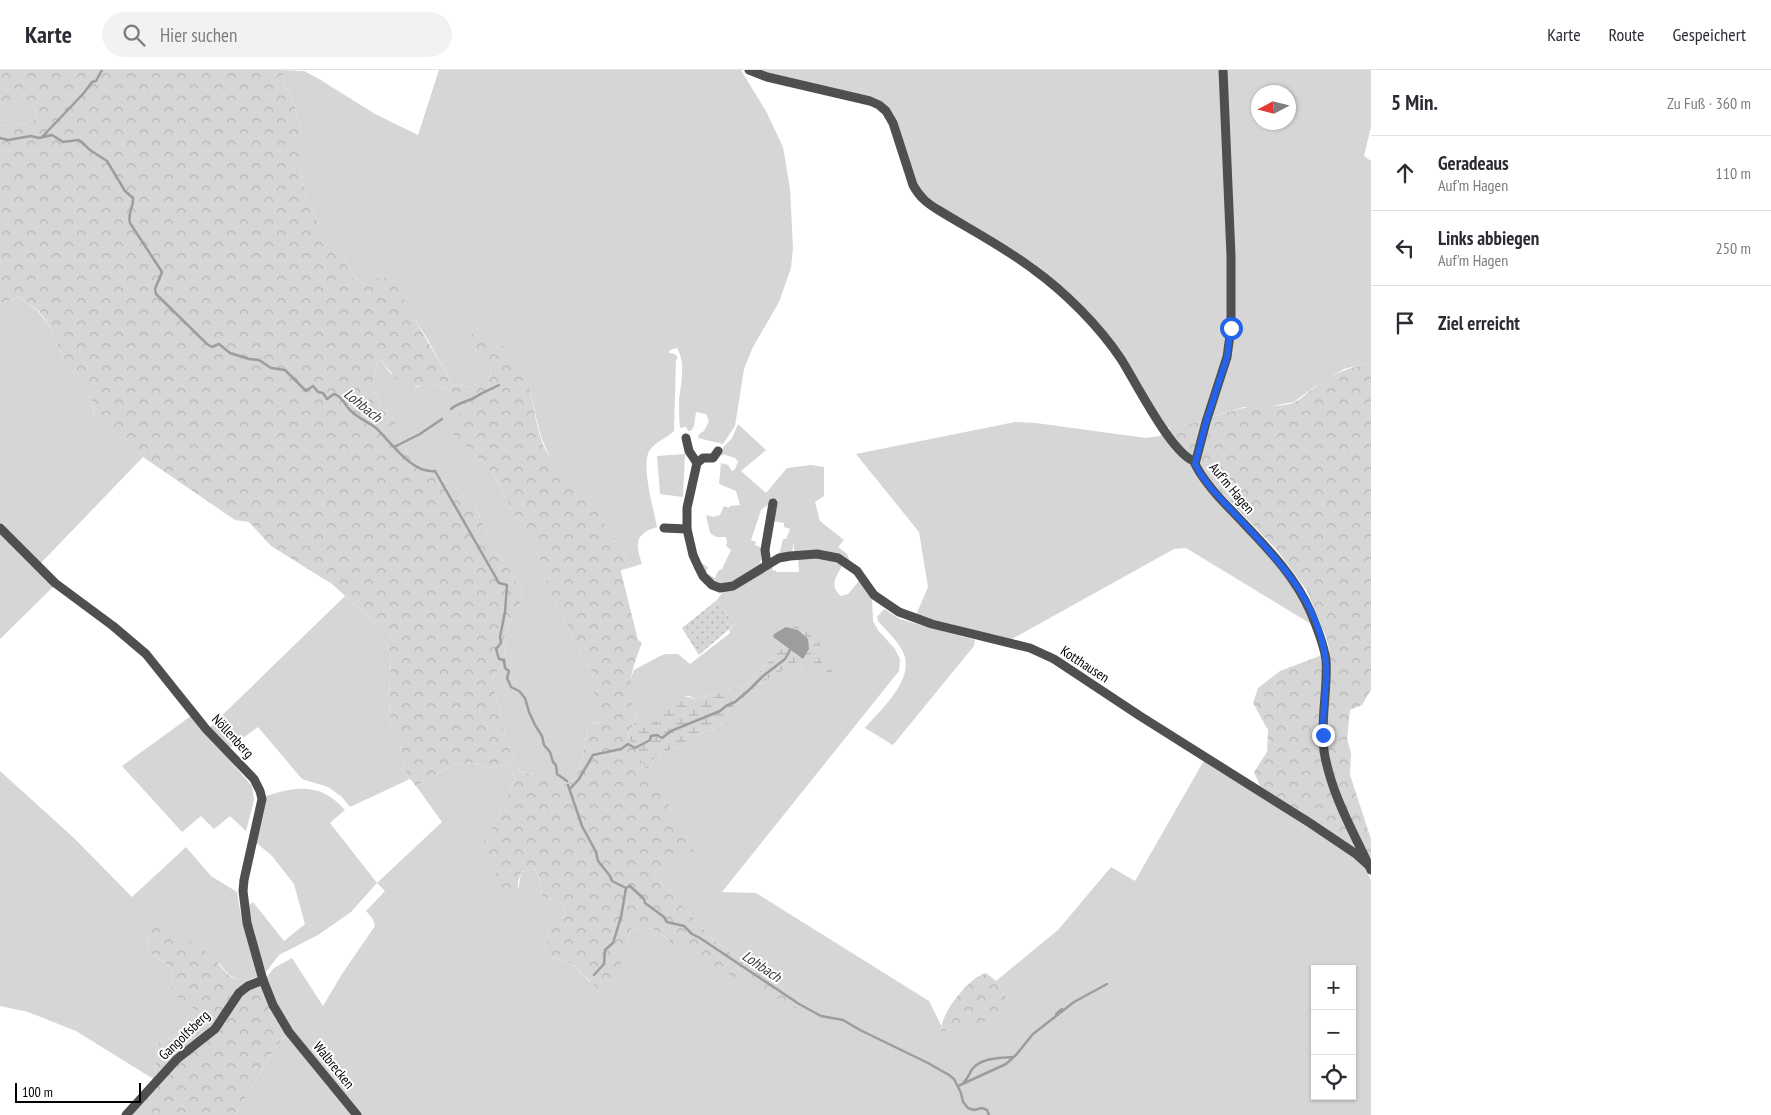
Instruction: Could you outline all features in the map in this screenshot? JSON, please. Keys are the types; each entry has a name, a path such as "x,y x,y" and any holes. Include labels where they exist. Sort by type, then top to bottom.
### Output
{"street":[{"path":"749,70 767,77 870,101 886,111 893,123 918,194 924,201 1034,270 1086,316 1111,344 1164,430 1183,454 1195,462"},
{"name":"Auf'm Hagen","path":"1223,70 1231,336 1222,375 1195,462 1221,499 1287,570 1299,588 1310,611 1326,660 1323,735 1329,774 1335,794 1370,868"},
{"path":"686,438 689,451 697,463 703,458 713,458 718,451"},
{"name":"Kotthausen","path":"697,463 687,508 687,529 693,555 700,571 706,581 715,587 725,588 733,586 779,558 802,554 832,556 857,571 874,595 900,612 932,624 1019,645 1054,659 1318,828 1356,854 1370,868"},
{"path":"767,565 765,550 773,503"},
{"name":"Nöllenberg","path":"0,528 55,583 113,626 146,654 206,729 258,785 262,800 243,891 247,923 264,976 263,980 278,1016 289,1032"},
{"path":"664,528 687,529"},
{"name":"Gangolfsberg","path":"126,1115 177,1059 215,1029 239,993 246,987 263,980"},
{"name":"Walbrecken","path":"289,1032 357,1115"}],"green space":[{"path":"0,70 282,70 285,84 295,106 301,135 301,168 305,195 320,226 338,245 354,281 391,277 452,384 488,387 491,369 468,341 472,334 493,340 504,347 519,364 524,374 539,433 545,448 566,477 595,501 609,532 618,539 629,568 621,570 621,572 638,640 642,643 632,672 630,688 636,718 628,736 695,850 652,873 717,943 804,1002 803,1012 674,946 655,930 645,928 631,929 613,987 599,990 573,964 545,955 548,927 565,916 563,904 542,897 541,883 535,869 521,872 518,891 511,898 502,894 492,860 486,856 483,843 496,821 515,779 509,764 489,768 472,763 453,765 416,786 406,774 402,751 391,724 389,701 391,656 385,639 373,621 332,584 271,546 249,522 235,520 143,457 125,439 94,418 93,402 64,360 52,330 39,311 19,297 0,303 0,126 24,124 35,119 36,109 28,104 19,102 0,104","holes":["379,358 403,387 427,385 440,387 447,390 460,402 460,413 452,425 454,435 485,464 494,476 518,522 537,551 547,585 592,673 597,716 600,722 592,724 588,728 579,771 569,783 561,784 536,774 519,772 505,735 492,678 506,661 505,635 512,615 523,600 521,588 490,539 473,503 458,490 412,461 402,442 395,421 383,410 372,386"]},
{"path":"282,70 304,71 375,114 418,135 439,70 741,70 767,113 783,147 790,189 793,248 791,268 779,302 753,347 744,369 735,426 723,444 698,438 709,421 706,414 696,412 694,426 691,431 688,431 686,427 680,428 681,360 677,348 670,350 669,353 675,354 678,358 676,360 674,431 652,447 647,456 647,476 657,527 644,533 639,540 638,550 642,564 629,568 618,539 606,527 594,501 564,475 550,457 545,447 528,389 468,341 491,369 488,387 452,384 428,340 408,309 354,281 338,245 320,226 305,195 301,168 301,135 295,106 285,84"},
{"path":"753,70 1220,70 1227,257 1227,343 1204,420 1169,427 1166,430 1131,373 1063,293 919,193 890,111"},
{"path":"1227,70 1371,70 1371,127 1364,156 1371,161 1371,362 1344,369 1314,387 1294,402 1265,407 1244,407 1212,417 1229,363 1233,340"},
{"path":"11,101 29,103 36,109 35,119 24,124 0,126 0,104"},
{"path":"19,297 38,311 52,330 64,360 93,402 94,418 125,439 143,457 40,564 0,523 0,303"},
{"path":"379,358 391,374 416,387 428,384 440,387 453,393 460,402 460,413 454,434 485,464 494,476 518,522 537,551 547,585 592,673 600,722 594,723 588,728 579,771 569,783 561,784 536,774 519,772 505,735 492,678 506,661 505,635 512,615 523,600 521,588 490,539 473,503 458,490 412,461 402,442 395,421 383,410 372,386"},
{"path":"1371,362 1371,690 1362,705 1350,710 1347,739 1351,753 1350,775 1371,839 1371,857 1368,860 1342,840 1260,786 1254,772 1267,752 1268,730 1253,703 1258,688 1280,671 1330,652 1326,637 1307,591 1277,550 1221,492 1171,435 1169,427 1197,422 1243,408 1293,403 1335,375"},
{"path":"1015,422 1036,423 1146,438 1160,436 1164,432 1286,571 1316,627 1186,548 1174,549 1010,640 916,615 928,587 919,532 856,454"},
{"path":"738,424 766,450 741,471 766,493 787,468 811,465 824,467 824,496 815,502 820,521 844,540 838,547 847,554 851,564 825,554 811,552 796,553 794,541 792,553 779,555 783,539 786,539 790,529 784,527 784,523 773,521 772,513 777,501 775,499 761,510 751,540 756,542 755,545 762,548 760,567 734,583 725,584 710,580 703,572 698,561 708,567 706,573 715,578 718,571 722,569 731,550 726,546 726,537 716,537 710,533 706,515 713,517 720,515 724,506 729,508 730,506 740,505 736,491 719,484 721,463 728,465 732,471 738,462 735,458 723,454 722,457 718,453 732,438"},
{"path":"685,454 683,497 660,494 657,456"},
{"path":"0,532 54,586 0,639"},
{"path":"810,557 832,560 842,566 834,585 841,596 848,594 859,581 872,598 873,621 878,630 895,649 900,659 899,671 722,892 756,893 929,1001 941,1025 942,1032 1014,1009 996,981 1058,930 1111,867 1135,881 1206,757 1354,857 1366,870 1371,880 1371,1115 235,1115 273,1051 290,1031 264,980 274,968 292,958 323,1006 342,974 375,926 373,919 366,911 385,891 377,883 442,822 416,786 453,765 472,763 489,768 509,764 515,779 496,821 483,843 492,860 503,894 518,891 521,872 535,869 541,883 542,897 563,904 565,916 548,927 545,955 573,964 590,982 624,950 631,929 645,928 660,933 674,946 804,1002 717,943 652,873 695,850 648,772 657,754 679,747 705,731 724,728 728,712 758,685 802,659 809,649 773,637 784,645 749,683 695,699 689,696 676,697 657,721 640,721 636,718 631,702 629,683 634,670 660,656 678,654 690,664 730,633 729,630 734,625 717,600 724,590 772,566 773,571 777,572 799,572 798,558"},
{"path":"345,596 373,621 385,639 391,656 389,701 391,724 402,751 406,774 410,779 350,807 342,797 328,787 302,779 258,727 228,749 209,728"},
{"path":"717,600 734,625 699,655 682,628"},
{"path":"884,609 900,619 975,640 974,646 893,745 865,728 895,693 905,673 906,662 901,648 878,621 877,617"},
{"path":"803,623 809,624 816,629 820,645 827,656 822,659 822,665 830,667 832,672 822,673 814,671 799,661 758,685 728,712 730,720 724,728 705,731 679,747 657,754 648,772 628,736 636,718 640,721 657,721 669,704 680,695 695,699 744,686 784,645 803,659 809,649 809,641 798,630 793,628"},
{"path":"191,716 252,786 254,800 246,831 230,816 214,829 201,816 182,832 122,766"},
{"path":"0,771 74,838 132,897 186,847 211,876 237,892 246,934 260,975 254,978 243,980 233,977 220,964 148,932 149,952 172,968 174,975 171,985 201,1013 193,1029 157,1044 155,1080 76,1031 28,1012 0,1006"},
{"path":"307,789 317,791 336,801 345,810 330,823 377,883 351,912 318,935 279,955 266,972 244,910 253,902 284,941 305,924 294,884 272,856 253,840 263,797 286,790"},
{"path":"157,924 183,937 212,956 232,977 242,980 263,980 289,1032 273,1051 235,1115 125,1115 155,1080 157,1044 193,1029 201,1013 176,996 171,985 174,975 172,968 149,952 148,932"},
{"path":"986,973 996,981 1014,1009 1011,1015 941,1032 947,1011 957,997 967,985"}],"shaded area":[{"path":"786,627 798,630 808,639 809,649 803,659 773,637 774,634"}],"waterway":[{"path":"43,136 92,82 96,81 102,70"},
{"name":"Lohbach","path":"0,138 8,140 31,136 39,138 52,135 63,142 79,140 107,161 125,191 133,198 129,216 130,223 162,272 155,289 156,294 207,344 212,347 219,344 230,353 259,360 271,368 285,370 306,391 313,386 318,392 323,393 327,399 334,394 337,395 353,413 376,428 402,456 418,468 426,471 435,471 499,583 507,585 505,612 500,637 501,643 496,649 499,659 504,660 505,668 509,671 507,678 511,687 519,691 525,698 529,712 542,736 544,745 550,752 556,765 557,774 567,781"},
{"path":"451,409 499,385"},
{"path":"394,447 420,434 442,419"},
{"path":"570,789 579,779 593,755 621,749 628,744 635,748 650,740 651,736 657,735 662,738 671,731 720,711 735,702 785,659 790,650"},
{"name":"Lohbach","path":"568,785 582,826 596,852 598,861 612,881 626,888 630,886 644,899 645,903 664,917 667,922 684,926 692,934 799,1004 821,1016 843,1020 949,1075 954,1079 963,1102 968,1108 974,1110 982,1108 987,1110 989,1115"},
{"path":"594,975 604,964 605,950 613,943 621,917 626,888"},
{"path":"958,1086 1006,1064 1033,1034 1074,1002 1107,984"},
{"path":"1056,1014 1062,1009"},
{"path":"964,1082 977,1064 992,1059 1013,1057"}],"route":[{"path":"1231,328 1230,343 1220,384 1206,422 1195,464 1221,499 1287,570 1307,604 1319,634 1325,656 1323,735"}]}
